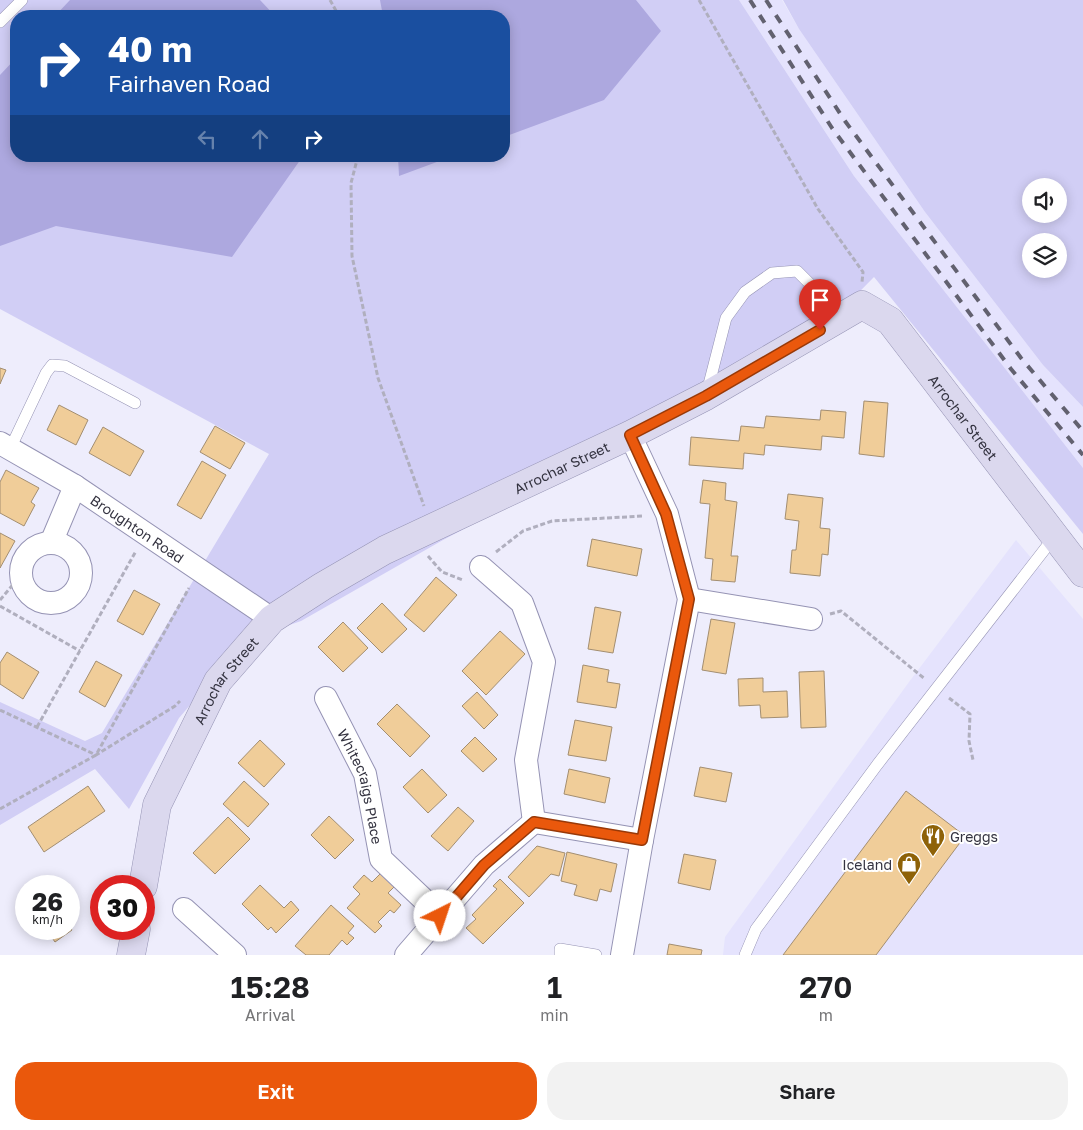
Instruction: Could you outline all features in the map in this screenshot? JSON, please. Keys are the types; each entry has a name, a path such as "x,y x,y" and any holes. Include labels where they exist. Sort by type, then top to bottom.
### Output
{"street":[{"name":"Arrochar Street","path":"145,875 157,805 212,692 218,681 272,619 323,586 385,550 630,435 706,396 862,305 890,321 1083,573"},
{"path":"622,955 642,840 689,599 666,514 630,435"},
{"name":"Broughton Road","path":"5,446 75,486 272,619"},
{"path":"51,543 75,486"},
{"path":"51,543 61,545 76,557 80,566 81,576 73,594 65,600 55,603 36,599 28,593 23,585 21,575 22,566 32,549 51,543"},
{"path":"481,567 522,603 544,662 526,760 534,822"},
{"path":"689,599 811,619"},
{"name":"Whitecraigs Place","path":"326,698 365,774 381,859 440,916"},
{"path":"534,822 642,840"},
{"path":"406,955 484,865 534,822"},
{"path":"184,909 235,955"},
{"path":"131,955 134,940"}],"lane":[{"path":"12,10 22,0"},
{"path":"0,22 10,12"},
{"path":"706,396 726,318 745,292 772,272 797,271 818,292 834,321"},
{"path":"5,446 52,365 65,366 135,403"},
{"path":"744,955 756,929 877,765 1055,536"},
{"path":"560,955 560,949 596,955"}],"path":[{"path":"699,0 818,209 863,272 862,305"},
{"path":"356,162 351,183 352,256 378,378 431,559 442,572 463,580 523,531 552,521 666,514"},
{"path":"37,727 146,534"},
{"path":"96,755 199,570"},
{"path":"0,600 21,575"},
{"path":"0,606 80,651"},
{"path":"811,619 841,611 970,714 969,741 973,760"},
{"path":"0,809 96,755 175,706 196,683 212,692"},
{"path":"0,710 96,755"}],"shaded area":[{"path":"0,0 739,0 854,176 1083,468 1083,534 874,277 799,353 443,540 301,621 246,640 179,718 129,809 95,769 0,825 0,702 85,741 102,733 269,454 0,309"},
{"path":"70,0 260,0 269,10 61,10"},
{"path":"380,0 636,0 661,31 604,100 510,135 510,10 382,10"},
{"path":"739,0 782,0 799,29 925,212 1043,365 1083,407 1083,468 854,176"},
{"path":"783,0 1083,0 1083,407 1043,365 925,212 799,29"},
{"path":"10,64 10,162 299,162 232,257 56,226 0,246 0,75"},
{"path":"398,162 437,162 399,176"},
{"path":"1016,540 1083,619 1083,955 723,955 725,937 909,682"}],"building":[{"path":"0,368 6,370 0,384"},
{"path":"864,401 888,403 884,457 859,454"},
{"path":"59,405 88,420 76,445 47,430"},
{"path":"821,410 846,412 844,438 822,436 821,450 765,445 764,455 744,453 743,469 689,465 691,437 739,441 741,426 764,428 766,416 820,420"},
{"path":"215,426 245,443 230,469 200,452"},
{"path":"103,427 144,451 130,476 89,453"},
{"path":"202,461 226,475 201,519 177,505"},
{"path":"6,470 39,488 31,502 35,505 24,526 0,513 0,482"},
{"path":"703,480 726,483 725,500 737,502 731,556 738,556 735,582 711,580 713,559 705,558 710,504 700,503"},
{"path":"788,494 823,498 820,528 830,529 828,555 822,554 820,576 790,573 792,550 796,550 799,521 785,519"},
{"path":"0,533 15,541 0,568"},
{"path":"592,539 642,549 637,576 587,566"},
{"path":"436,577 457,595 424,632 404,615"},
{"path":"134,590 160,604 143,635 117,621"},
{"path":"382,603 407,629 382,653 357,628"},
{"path":"595,607 621,612 613,653 588,649"},
{"path":"711,619 735,623 726,674 702,670"},
{"path":"343,622 368,648 343,672 318,647"},
{"path":"500,631 525,654 486,695 462,671"},
{"path":"7,652 39,672 23,699 0,684 0,663"},
{"path":"96,661 122,675 105,707 79,692"},
{"path":"583,665 609,670 607,682 620,684 616,708 577,702"},
{"path":"824,671 826,727 801,728 799,672"},
{"path":"763,678 763,692 787,691 788,717 761,718 760,705 739,706 738,679"},
{"path":"477,692 498,715 484,729 462,706"},
{"path":"397,704 430,736 410,757 377,724"},
{"path":"575,720 612,727 606,761 568,755"},
{"path":"475,737 497,759 483,772 461,751"},
{"path":"260,740 285,764 264,787 238,763"},
{"path":"700,767 732,773 726,802 694,796"},
{"path":"422,769 447,795 428,813 403,787"},
{"path":"569,769 610,778 605,803 564,794"},
{"path":"244,781 269,804 248,827 223,804"},
{"path":"88,786 105,811 44,852 28,827"},
{"path":"906,791 965,836 876,955 783,955"},
{"path":"458,807 474,821 448,851 431,836"},
{"path":"329,816 354,840 335,859 311,835"},
{"path":"228,817 250,839 215,874 193,853"},
{"path":"537,846 565,853 559,876 551,874 529,897 508,877"},
{"path":"567,852 617,864 611,892 600,889 597,901 574,895 577,885 561,881"},
{"path":"684,854 716,860 710,890 678,883"},
{"path":"382,872 396,885 388,893 401,905 394,913 390,910 378,922 382,926 375,933 347,908 360,894 353,887 364,875 372,882"},
{"path":"500,879 524,903 483,944 466,928 476,919 472,915 497,889 493,886"},
{"path":"260,885 284,908 291,901 299,910 276,933 271,927 268,930 242,904"},
{"path":"331,905 354,926 348,933 354,938 347,945 342,940 329,955 306,955 295,946"},
{"path":"669,944 702,950 701,955 667,955"}],"railway":[{"path":"750,0 832,128 1011,369 1083,455"},
{"path":"766,0 845,121 1021,358 1083,431"}],"place":[{"name":"Greggs","path":"933,857"},
{"name":"Iceland","path":"909,885"}],"route":[{"path":"440,916 484,865 534,822 642,840 689,599 666,514 630,435 706,396 820,330"}]}
